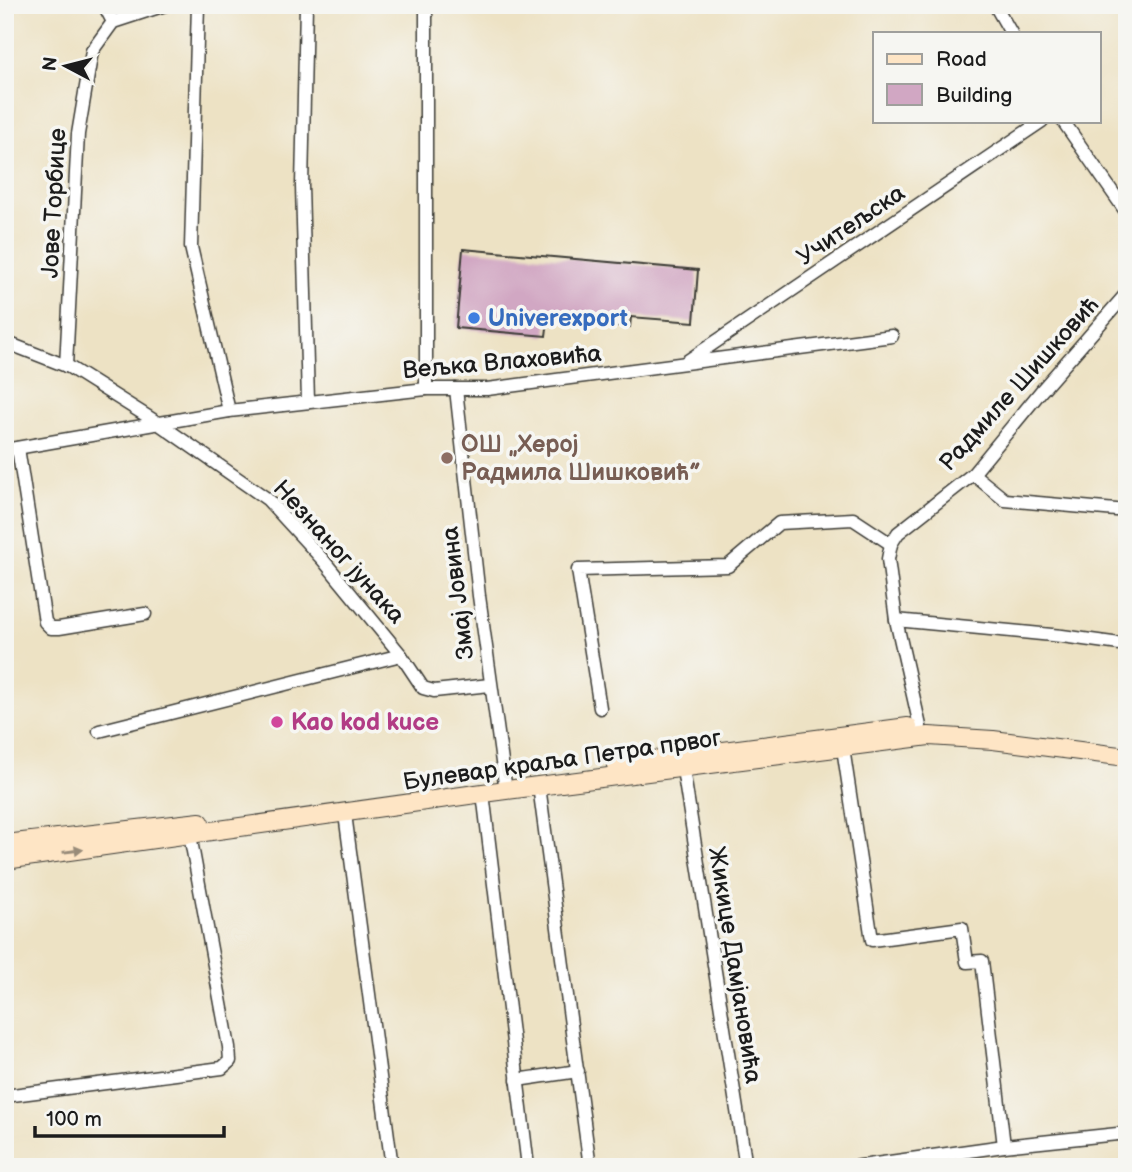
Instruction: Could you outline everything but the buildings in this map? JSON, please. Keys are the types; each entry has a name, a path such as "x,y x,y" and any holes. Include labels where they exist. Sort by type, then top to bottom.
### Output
{"main road":[{"name":"Булевар краља Петра првог","path":"5,844 505,785 920,726 974,728 1127,747"},
{"name":"Булевар краља Петра првог","path":"5,860 345,814 483,793 505,785 539,786 929,736 952,736 1127,757"}],"street":[{"path":"104,5 113,22 165,5"},
{"path":"198,5 191,247 229,411"},
{"path":"306,5 302,186 308,401"},
{"path":"426,5 426,389"},
{"path":"995,5 1010,32"},
{"name":"Јове Торбице","path":"66,366 78,134 85,81 92,51 113,22"},
{"name":"Учитељска","path":"684,364 1041,122"},
{"path":"1064,122 1127,213"},
{"name":"Радмиле Шишковић","path":"891,544 898,533 974,474 1042,390 1127,293"},
{"name":"Вељка Влаховића","path":"12,449 229,411 426,389 487,389 892,336"},
{"name":"Незнаног јунака","path":"5,342 66,366 158,423 267,499 323,560 401,654 423,688 435,691 491,685"},
{"name":"Змај Јовина","path":"456,389 505,785"},
{"path":"12,449 45,622 51,628 59,628 145,614"},
{"path":"974,474 1005,500 1127,511"},
{"path":"600,708 578,570 728,566 779,523 853,519 891,544 888,559 896,620 920,726"},
{"path":"896,620 1127,645"},
{"path":"99,732 401,654"},
{"path":"843,748 873,940 962,928 967,962 982,961 1003,1146"},
{"name":"Жикице Дамјановића","path":"683,769 746,1167"},
{"path":"539,786 590,1167"},
{"path":"483,793 528,1167"},
{"path":"345,814 392,1167"},
{"path":"5,1096 222,1068 230,1060 190,835"},
{"path":"517,1080 578,1071"},
{"path":"854,1167 1003,1146 1127,1133"}],"place":[{"name":"Univerexport","path":"474,318"},
{"name":"ОШ „Херој Радмила Шишковић”","path":"447,458"},
{"name":"Kao kod kuce","path":"277,722"}]}
